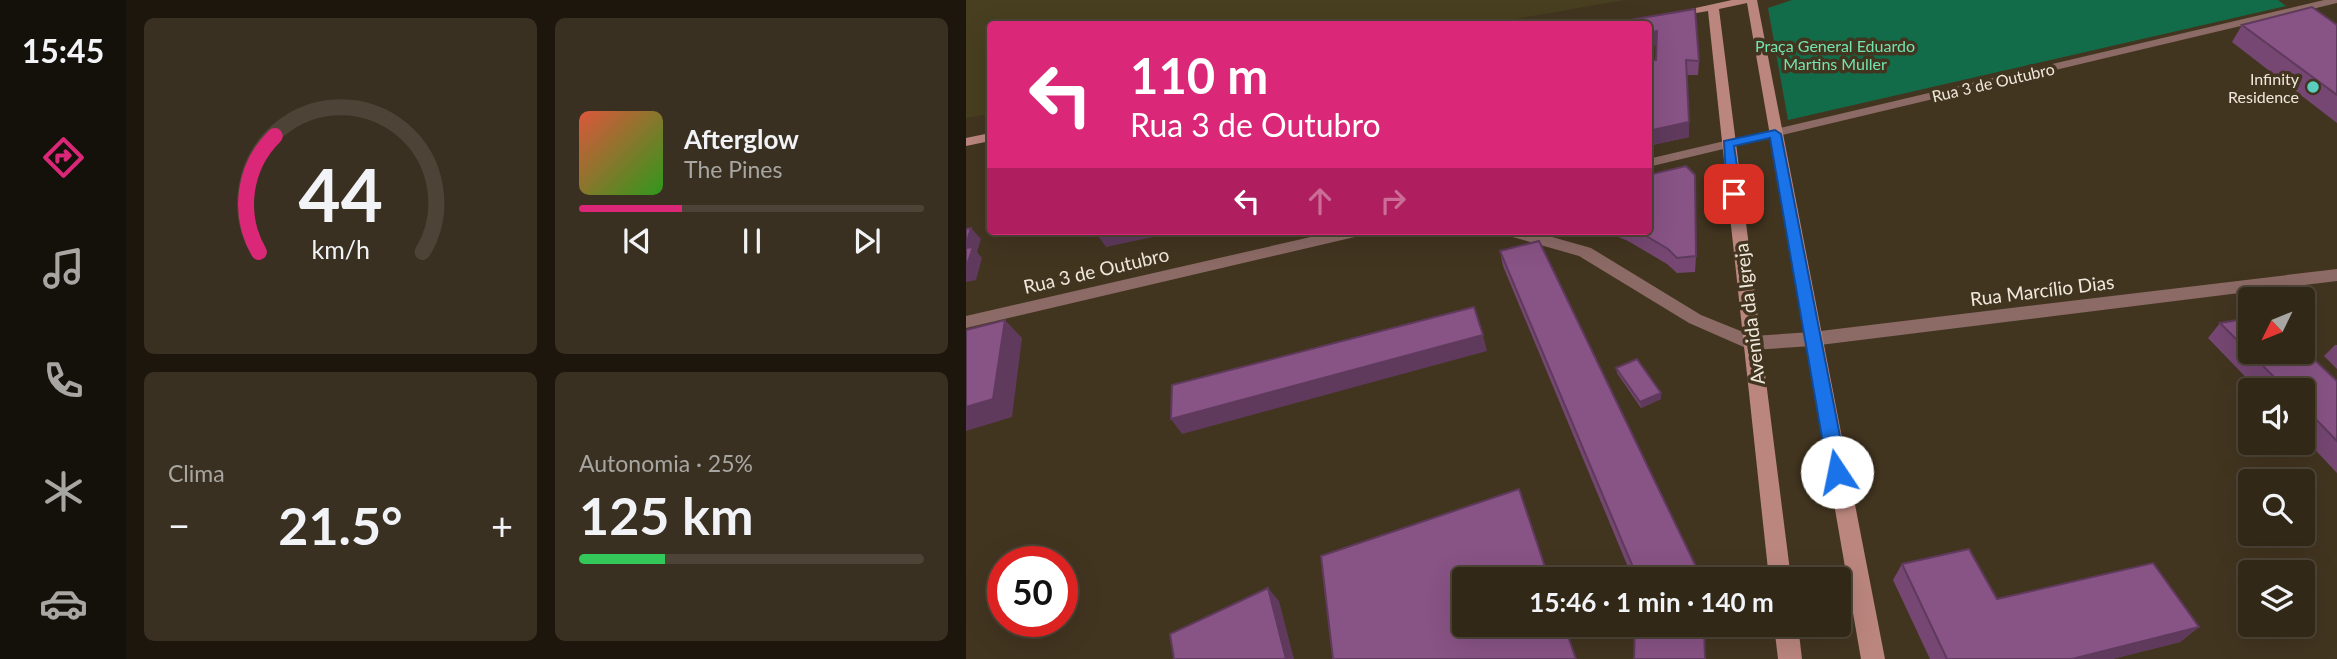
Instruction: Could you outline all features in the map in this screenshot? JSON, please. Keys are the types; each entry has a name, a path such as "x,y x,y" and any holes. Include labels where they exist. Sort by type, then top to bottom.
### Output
{"main road":[{"path":"1663,16 1750,0 1873,659"},
{"name":"Avenida da Igreja","path":"1713,7 1779,567"},
{"path":"966,142 987,138"},
{"path":"1787,637 1790,659"}],"street":[{"path":"2292,0 2314,16"},
{"name":"Rua 3 de Outubro","path":"1652,162 2333,2"},
{"name":"Rua 3 de Outubro","path":"966,322 1342,235"},
{"path":"1526,235 1585,253 1695,319 1752,344"},
{"name":"Rua Marcílio Dias","path":"1752,344 2337,275"}],"green space":[{"name":"Praça General Eduardo Martins Muller","path":"1792,0 2278,0 2286,6 1788,120 1768,8"}],"sand":[{"path":"966,0 1624,0 1504,21 987,21 987,114 966,118"}],"building":[{"path":"2312,7 2337,25 2337,95 2242,25"},
{"path":"1695,9 1699,61 1686,60 1689,122 1652,130 1652,60 1656,60 1657,31 1652,32 1652,21 1624,21"},
{"path":"1686,166 1695,175 1696,256 1677,258 1668,249 1645,235 1652,235 1652,174"},
{"path":"971,228 966,245 966,229"},
{"path":"1539,241 1696,567 1633,567 1500,251"},
{"path":"973,247 966,268 966,248"},
{"path":"1474,307 1483,335 1171,419 1172,385"},
{"path":"1005,320 993,399 966,407 966,330"},
{"path":"2238,320 2238,341 2220,323"},
{"path":"1637,359 1661,393 1640,402 1616,368"},
{"path":"2315,360 2337,381 2337,441 2315,418 2315,378 2275,378 2261,364 2315,364"},
{"path":"1519,489 1545,567 1452,567 1452,637 1568,637 1576,659 1333,659 1321,556"},
{"path":"1969,549 1997,599 2153,563 2199,627 2072,659 1947,659 1902,564"},
{"path":"1268,588 1286,659 1174,659 1170,634"},
{"path":"1635,637 1704,637 1705,659 1634,659"}],"place":[{"name":"Infinity Residence","path":"2313,87"}],"route":[{"path":"1734,194 1728,144 1775,134 1837,472"}]}
